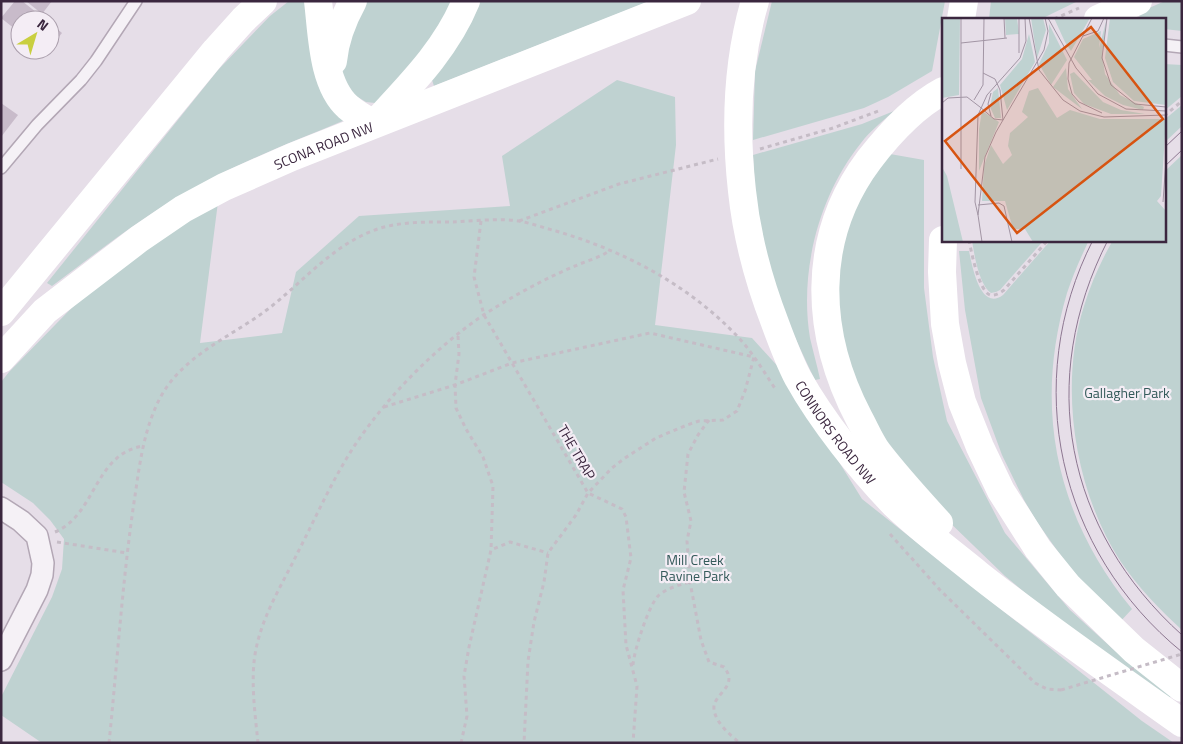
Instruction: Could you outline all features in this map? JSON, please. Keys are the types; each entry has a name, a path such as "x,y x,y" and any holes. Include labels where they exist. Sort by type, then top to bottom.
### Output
{"main road":[{"path":"1,312 216,50 263,1"},
{"path":"318,1 326,59 332,85 347,106 374,124 429,64 454,27 466,1"},
{"path":"332,85 334,48 339,30 353,1"},
{"name":"SCONA ROAD NW","path":"1,360 46,311 139,239 183,209 224,187 374,124 687,1"},
{"name":"CONNORS ROAD NW","path":"755,1 744,54 738,97 740,171 744,215 753,259 787,354 798,377 818,409 866,472 896,505 939,543 1040,622 1182,723"},
{"path":"961,18 964,1"},
{"path":"1102,14 1138,1"},
{"path":"942,92 930,98 882,143 845,196 833,230 826,264 828,328 839,371 853,406 877,450 926,509 1040,622"},
{"path":"943,241 942,272 945,324 952,364 962,402 980,447 1001,491 1038,550 1068,586 1134,650 1182,688"}],"street":[{"path":"1,508 46,539 42,576 1,660"}],"lane":[{"path":"1,168 37,125 81,80 136,1"},
{"path":"1166,45 1182,47"}],"path":[{"path":"1064,18 1102,14"},
{"path":"1166,114 1182,101"},
{"name":"THE TRAP","path":"481,221 474,277 484,315 588,494 622,509 626,517 631,558 623,590 626,645 637,686 633,743"},
{"path":"109,743 127,553 143,446 159,400 168,384 180,371 210,347 268,308 335,251 354,239 376,229 417,223 518,221 565,234 610,250 651,269 691,296 719,319 739,338 780,395"},
{"path":"969,241 981,284 987,293 991,295 1004,290 1047,241"},
{"path":"258,743 254,676 256,650 262,627 337,476 356,443 412,375 484,315 544,281 610,250"},
{"path":"384,407 455,385 512,363 650,333 754,357"},
{"path":"458,336 459,354 455,385 456,408 483,458 493,486 491,550 468,647 464,676 467,716 461,743"},
{"path":"524,743 528,660 548,554 576,515 588,494 612,468 640,447 687,425 709,420 723,420 737,411 754,357"},
{"path":"709,420 688,454 686,465 684,492 690,521 687,541 690,582 701,640 709,662 724,667 728,676 725,691 715,702 714,709 720,722 740,743"},
{"path":"46,539 69,524 108,466 117,457 127,450 143,446"},
{"path":"886,530 940,590 1035,683 1047,689 1060,690 1182,654"},
{"path":"46,539 127,553"},
{"path":"491,550 510,542 548,554"},
{"path":"633,669 634,657 640,636 658,597 674,586 690,582"}],"green space":[{"path":"289,1 309,1 345,120 251,159 214,177 140,221 52,286 47,283 218,70 270,16"},
{"path":"361,1 457,1 441,33 384,97 375,103 366,102 351,93 342,78 339,64"},
{"path":"475,1 650,1 434,86 431,77"},
{"path":"772,1 945,1 932,71 888,97 864,108 753,140 755,71"},
{"path":"991,1 1078,1 1043,18 989,18"},
{"path":"1165,1 1182,1 1182,31 1166,29 1166,18 1141,18 1138,15 1140,12"},
{"path":"1166,64 1182,65 1182,96 1166,109"},
{"name":"Mill Creek Ravine Park","path":"617,80 675,97 676,145 655,325 752,338 783,372 862,499 1142,721 1174,743 42,743 1,715 1,697 52,597 62,569 64,539 50,520 33,503 1,482 1,382 9,372 101,278 218,202 200,343 282,333 296,272 359,216 510,206 502,156"},
{"path":"1182,105 1182,126 1166,141 1166,118"},
{"path":"894,111 865,139 846,164 834,186 816,235 807,287 807,313 810,338 820,379 815,380 781,303 765,255 758,218 753,155 862,124"},
{"path":"890,154 924,160 924,288 933,357 947,421 1005,533 1070,610 1113,649 1171,696 1165,704 1094,650 1005,576 942,515 897,460 873,422 846,360 838,318 838,265 849,222 867,185"},
{"name":"Gallagher Park","path":"1182,155 1182,630 1134,580 1105,534 1092,504 1082,472 1072,404 1072,370 1076,337 1090,289 1112,241 1166,241 1166,170"},
{"path":"972,241 1043,241 1000,290 996,292 991,293 983,283"},
{"path":"1050,241 1089,241 1067,293 1057,336 1052,378 1053,419 1058,460 1069,499 1085,537 1106,573 1132,609 1119,623 1066,563 1037,522 1002,455 981,398 965,310 959,251 969,251 978,285 988,297 995,299 1003,295"}],"building":[{"path":"15,1 22,1 33,10 10,10 10,25 1,18"},
{"path":"26,1 52,1 45,10 37,10"},
{"path":"1,103 18,115 1,137"}],"tram line":[{"path":"1166,146 1182,131"},
{"path":"1166,165 1182,150"},
{"path":"1093,241 1071,295 1059,350 1056,407 1064,462 1080,515 1106,565 1140,611 1182,652"},
{"path":"1108,241 1086,293 1073,346 1069,399 1074,451 1088,501 1111,549 1142,594 1182,635"}]}
